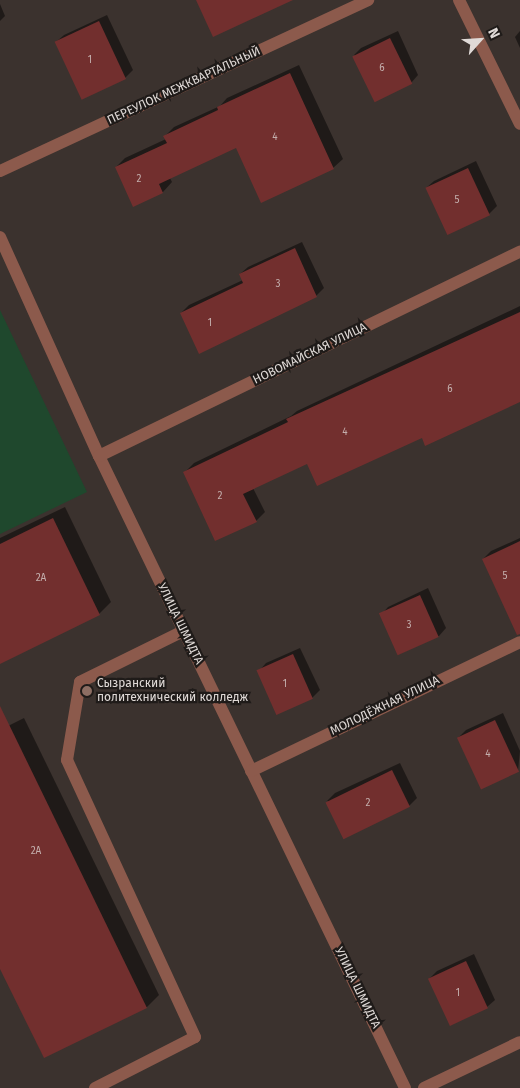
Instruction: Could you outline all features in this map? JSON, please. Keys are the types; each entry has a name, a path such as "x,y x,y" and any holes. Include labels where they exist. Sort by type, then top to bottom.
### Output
{"street":[{"name":"ПЕРЕУЛОК МЕЖКВАРТАЛЬНЫЙ","path":"0,171 368,0"},
{"path":"459,0 520,124"},
{"name":"УЛИЦА ШМИДТА","path":"0,237 99,456 405,1088"},
{"name":"НОВОМАЙСКАЯ УЛИЦА","path":"99,456 520,252"},
{"path":"95,1088 195,1037 67,760 80,682 183,631"},
{"name":"МОЛОДЁЖНАЯ УЛИЦА","path":"251,771 520,642"},
{"path":"424,1088 520,1042"}],"green space":[{"path":"0,310 87,492 0,534"}],"building":[{"path":"196,0 293,0 213,37"},
{"path":"99,21 126,79 82,100 55,42"},
{"path":"390,38 412,84 375,102 352,56"},
{"path":"290,73 334,169 261,203 236,148 159,184 163,193 133,207 115,167 167,143 163,136 218,110 217,107"},
{"path":"468,168 490,215 447,235 425,188"},
{"path":"295,248 317,297 199,354 180,313 243,283 239,274"},
{"path":"520,312 520,402 425,446 422,438 317,486 307,464 243,494 257,522 215,541 183,472 288,422 286,419"},
{"path":"53,518 100,615 0,664 0,544"},
{"path":"520,541 520,634 517,635 482,559"},
{"path":"420,595 439,637 398,655 379,613"},
{"path":"293,654 313,699 276,715 256,670"},
{"path":"0,706 147,1008 44,1058 0,969"},
{"path":"495,720 519,772 481,789 457,738"},
{"path":"392,770 410,807 343,839 325,802"},
{"path":"466,961 488,1008 450,1026 428,979"}],"place":[{"name":"Сызранский политехнический колледж","path":"87,691"}]}
